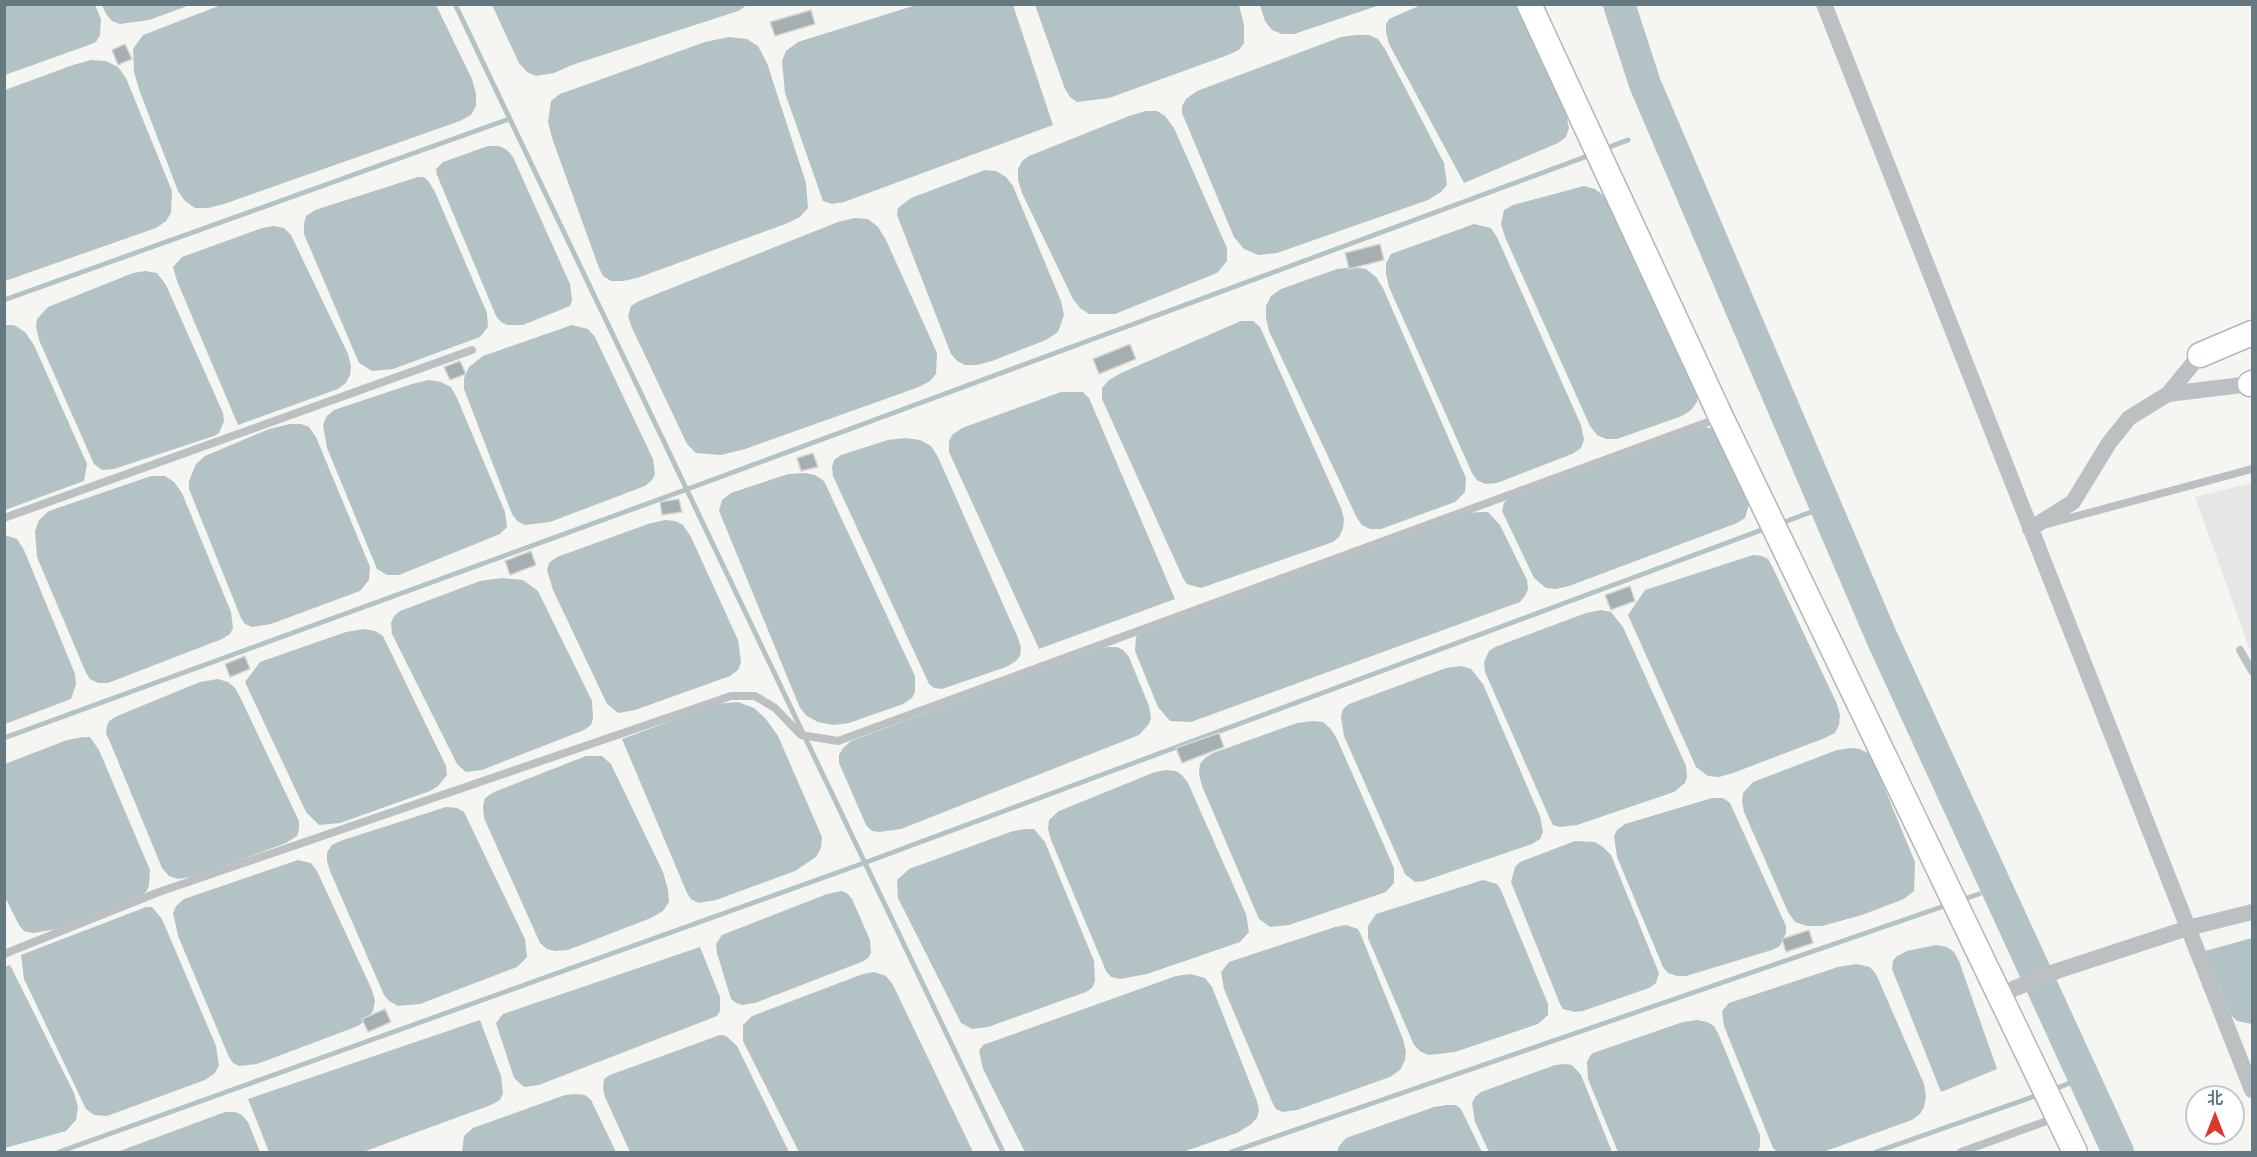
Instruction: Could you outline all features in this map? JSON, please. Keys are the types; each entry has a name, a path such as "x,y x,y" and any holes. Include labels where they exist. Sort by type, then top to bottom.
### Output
{"street":[{"path":"1529,4 1721,417 2006,992 2075,1152"},
{"path":"1824,4 2253,1090"},
{"path":"2030,529 2073,502 2109,443 2129,418 2168,394 2200,355 2253,333"},
{"path":"2168,394 2251,383"},
{"path":"2006,992 2057,971 2188,928 2253,912"}],"lane":[{"path":"4,518 472,350"},
{"path":"4,954 159,892 731,696 755,696 775,708 801,735 838,741 1721,417"},
{"path":"2030,529 2253,469"},
{"path":"2240,650 2253,671"},
{"path":"1962,1152 2058,1117"}],"shaded area":[{"path":"1260,4 1380,5 1294,34 1282,34 1272,30 1265,21"},
{"path":"4,5 95,5 101,19 100,35 96,42 5,75"},
{"path":"102,5 190,5 149,20 120,24 112,21"},
{"path":"221,5 436,5 472,79 476,106 471,115 460,121 224,204 195,208 185,201 178,191 140,92 134,72 133,49 143,35"},
{"path":"492,5 747,5 738,11 572,65 554,73 536,76 527,72 519,63"},
{"path":"916,5 1013,5 1053,125 844,202 832,204 823,201 785,93 782,61 786,51 798,42"},
{"path":"1035,5 1239,5 1244,25 1244,43 1239,50 1228,55 1109,98 1077,102 1065,89"},
{"path":"1421,5 1518,5 1565,108 1569,128 1566,137 1558,143 1464,183 1389,44 1386,32 1389,19"},
{"path":"1369,35 1378,39 1385,49 1444,163 1447,185 1428,200 1277,253 1258,255 1244,249 1234,237 1182,113 1182,106 1186,99 1197,91 1341,37"},
{"path":"729,37 747,39 758,46 767,63 806,183 808,208 800,217 788,223 637,278 611,281 603,276 599,268 552,138 548,122 551,101 560,94 705,42"},
{"path":"91,60 106,61 118,67 126,78 172,191 171,213 166,221 156,228 5,281 5,90"},
{"path":"1146,111 1157,111 1165,116 1174,128 1227,248 1227,261 1217,273 1115,314 1089,314 1073,299 1022,193 1018,180 1018,169 1022,161 1029,156"},
{"path":"488,146 499,146 513,157 570,284 572,300 570,306 523,325 507,325 496,316 437,175 436,169 443,162"},
{"path":"985,170 996,171 1006,177 1013,186 1061,301 1064,315 1058,332 1046,340 992,361 965,365 951,354 897,215 898,208 911,198"},
{"path":"424,177 435,192 487,313 488,327 480,337 393,369 372,371 359,363 304,234 304,224 306,216 315,210"},
{"path":"1584,186 1595,189 1603,195 1695,379 1698,391 1697,402 1682,416 1617,439 1606,439 1597,435 1590,426 1501,224 1504,210 1513,205"},
{"path":"855,218 868,219 878,227 886,240 937,353 936,374 930,381 919,387 745,449 721,455 696,453 687,444 632,328 628,316 631,306 838,222"},
{"path":"1474,224 1491,228 1497,237 1581,425 1584,440 1581,448 1572,454 1497,483 1485,484 1477,480 1472,473 1389,287 1386,274 1386,263 1391,254"},
{"path":"274,226 284,228 291,235 348,354 351,366 350,375 346,383 338,389 238,425 173,267 182,257 262,228"},
{"path":"1353,267 1366,269 1376,277 1383,288 1466,478 1465,492 1455,502 1381,529 1370,529 1362,525 1357,518 1269,331 1266,318 1266,306 1271,296 1281,289 1337,269"},
{"path":"145,271 157,273 166,285 223,413 224,421 219,433 214,436 114,469 102,470 94,464 39,340 37,319 48,307 133,273"},
{"path":"1241,321 1253,321 1260,327 1341,508 1344,519 1343,529 1333,542 1201,588 1187,584 1183,578 1102,399 1102,388 1109,380 1121,373"},
{"path":"4,325 14,325 25,332 34,345 87,464 84,481 5,510"},
{"path":"572,325 588,329 595,337 653,459 655,474 645,486 550,522 525,525 517,521 512,514 464,389 464,378 469,367 483,356"},
{"path":"429,380 451,387 457,398 505,512 507,527 500,534 399,575 387,575 377,569 327,448 323,425 326,417 334,410"},
{"path":"1061,392 1083,392 1089,398 1175,599 1039,649 949,452 949,442 952,435 962,428"},
{"path":"290,424 309,427 316,437 370,567 369,580 360,591 271,624 252,627 245,624 241,618 189,489 189,481 196,464 205,456 269,429"},
{"path":"1703,427 1717,432 1747,494 1749,504 1745,518 1569,586 1556,589 1546,588 1534,578 1502,511 1508,499"},
{"path":"905,438 920,440 931,446 938,457 1021,648 1020,656 1006,667 942,689 934,688 929,684 833,476 834,460 841,455 888,440"},
{"path":"788,474 815,475 824,481 915,676 915,692 912,698 903,704 849,723 833,725 818,722 807,716 800,708 719,511 722,500 731,493"},
{"path":"151,476 165,476 174,482 182,493 231,612 233,628 230,634 222,639 108,683 98,683 90,679 86,673 37,557 35,531 39,520 49,511"},
{"path":"2252,483 2252,656 2195,497"},
{"path":"1488,512 1500,525 1527,580 1528,589 1520,602 1191,722 1170,721 1158,707 1135,651 1136,637 1141,631 1470,513"},
{"path":"665,520 683,525 691,537 738,640 741,662 738,670 730,676 635,710 618,713 607,704 553,590 547,570 549,563 557,557"},
{"path":"5,535 17,539 24,550 75,674 76,684 71,699 5,724"},
{"path":"1753,555 1768,559 1773,568 1837,704 1840,715 1839,725 1835,733 1825,738 1733,773 1719,777 1708,776 1696,767 1628,615 1645,590"},
{"path":"502,578 523,580 538,591 592,701 593,719 591,725 584,730 482,770 466,772 457,764 392,634 391,623 400,611 480,581"},
{"path":"1601,610 1611,612 1623,627 1686,766 1687,777 1685,783 1674,792 1577,825 1560,827 1553,825 1550,819 1485,672 1484,662 1489,651 1495,647 1586,613"},
{"path":"364,629 375,631 383,636 446,766 447,775 438,786 430,791 340,823 319,825 306,812 245,682 260,662 346,632"},
{"path":"1117,647 1129,657 1149,706 1151,718 1149,724 1139,735 901,829 879,832 872,831 866,825 839,763 839,755 851,741 1097,649"},
{"path":"1461,666 1471,669 1483,684 1540,816 1543,832 1540,839 1532,844 1424,881 1415,882 1405,874 1344,736 1341,717 1343,709 1349,704 1446,668"},
{"path":"218,679 228,682 240,697 299,821 299,829 297,836 286,843 197,876 178,879 169,876 162,868 106,734 107,726 109,721 117,716 200,682"},
{"path":"738,702 754,708 766,719 778,736 822,837 821,848 816,857 795,871 716,900 698,903 687,893 622,739 716,704"},
{"path":"1323,722 1337,739 1394,868 1394,883 1386,892 1289,925 1270,927 1259,919 1202,786 1199,774 1200,764 1213,753 1297,723"},
{"path":"90,737 99,750 150,870 149,886 146,892 139,897 57,929 33,933 24,931 5,897 5,764 67,740"},
{"path":"1851,748 1868,753 1873,760 1915,862 1914,891 1904,899 1862,915 1822,926 1807,926 1795,922 1788,912 1744,812 1743,793 1753,782 1837,750"},
{"path":"586,756 602,756 611,764 663,872 669,902 663,911 651,918 568,950 555,951 547,949 540,943 484,818 483,806 485,798 494,792"},
{"path":"1176,771 1188,783 1246,914 1249,932 1240,942 1147,974 1120,979 1111,977 1106,971 1051,840 1048,829 1049,820 1059,811 1155,772"},
{"path":"1712,798 1723,798 1730,803 1786,926 1786,933 1780,946 1772,950 1686,976 1677,976 1668,973 1663,967 1617,857 1614,836 1617,830 1625,824"},
{"path":"446,807 457,808 464,812 525,939 527,957 517,967 420,1004 398,1006 384,995 330,871 327,852 332,845 340,841"},
{"path":"1034,829 1045,842 1094,961 1095,981 1092,988 1086,992 988,1027 972,1029 961,1023 898,898 897,880 909,869 1013,831"},
{"path":"1575,841 1595,842 1611,855 1659,973 1656,983 1649,988 1575,1012 1563,1009 1560,1004 1511,882 1515,867 1520,862"},
{"path":"298,860 311,863 317,871 372,990 375,1001 373,1011 358,1026 257,1064 239,1066 229,1057 178,936 173,913 176,906 184,899"},
{"path":"1483,880 1497,884 1501,890 1548,1004 1548,1015 1538,1024 1455,1052 1429,1055 1421,1052 1414,1045 1368,938 1368,926 1376,914"},
{"path":"842,891 852,899 870,940 871,953 868,958 755,1003 742,1005 731,999 717,953 716,944 722,935 827,894"},
{"path":"146,907 152,907 162,919 216,1046 219,1066 214,1074 205,1080 107,1116 94,1115 86,1109 24,979 21,955"},
{"path":"1346,925 1358,929 1361,935 1403,1039 1405,1060 1400,1070 1390,1077 1297,1110 1282,1112 1273,1104 1224,989 1221,972 1229,962"},
{"path":"2252,938 2252,1024 2237,1021 2231,1015 2205,951"},
{"path":"1936,945 1947,947 1954,952 1959,961 1997,1069 1941,1092 1892,969 1893,961 1897,956 1907,951"},
{"path":"700,947 720,997 720,1011 717,1016 539,1085 524,1087 514,1078 496,1023 503,1014"},
{"path":"1856,964 1870,967 1876,974 1924,1084 1926,1097 1924,1107 1920,1114 1912,1120 1823,1152 1777,1152 1773,1148 1724,1026 1722,1011 1729,1003 1838,967"},
{"path":"10,965 74,1093 78,1107 76,1120 66,1131 5,1148 4,967"},
{"path":"874,972 886,976 893,985 973,1152 799,1152 743,1041 743,1025 752,1016 863,974"},
{"path":"1190,974 1205,978 1212,987 1257,1101 1259,1110 1257,1118 1237,1133 1183,1152 1025,1152 983,1069 979,1051 983,1045 1176,976"},
{"path":"480,1020 501,1076 503,1093 500,1100 363,1152 269,1152 248,1099"},
{"path":"1697,1020 1714,1026 1718,1033 1760,1135 1758,1152 1618,1152 1588,1079 1587,1062 1590,1056 1683,1022"},
{"path":"720,1035 726,1036 737,1046 789,1152 630,1152 605,1097 604,1079"},
{"path":"1555,1065 1572,1065 1581,1075 1612,1152 1489,1152 1475,1122 1472,1103 1475,1097 1481,1092"},
{"path":"565,1095 585,1095 591,1100 616,1152 462,1152 464,1136 473,1128"},
{"path":"1456,1105 1461,1109 1482,1152 1337,1152 1346,1138 1434,1107"},
{"path":"225,1112 242,1115 248,1122 260,1152 117,1152"}],"building":[{"path":"811,10 815,24 775,36 770,22"},
{"path":"125,44 132,59 118,65 112,50"},
{"path":"1380,244 1384,260 1349,269 1345,253"},
{"path":"1130,344 1136,359 1099,374 1093,359"},
{"path":"460,361 466,374 450,380 444,367"},
{"path":"813,453 818,467 801,471 797,458"},
{"path":"679,499 682,512 662,515 660,502"},
{"path":"531,551 536,565 510,575 505,561"},
{"path":"1630,586 1635,601 1611,610 1605,595"},
{"path":"245,656 250,669 230,677 225,664"},
{"path":"1219,733 1224,747 1182,763 1176,748"},
{"path":"1809,930 1813,943 1786,952 1782,939"},
{"path":"385,1009 391,1022 368,1032 362,1019"}],"waterway":[{"path":"455,4 1003,1152"},
{"path":"1619,4 1645,84 1881,636 2118,1152"},
{"path":"4,300 509,119"},
{"path":"1604,149 1628,140"},
{"path":"4,738 685,490 1593,154"},
{"path":"1779,524 1811,512"},
{"path":"59,1152 864,863 1767,528"},
{"path":"1961,900 1979,894"},
{"path":"1231,1152 1950,904"},
{"path":"2052,1090 2070,1083"},
{"path":"1876,1152 2041,1094"}]}
